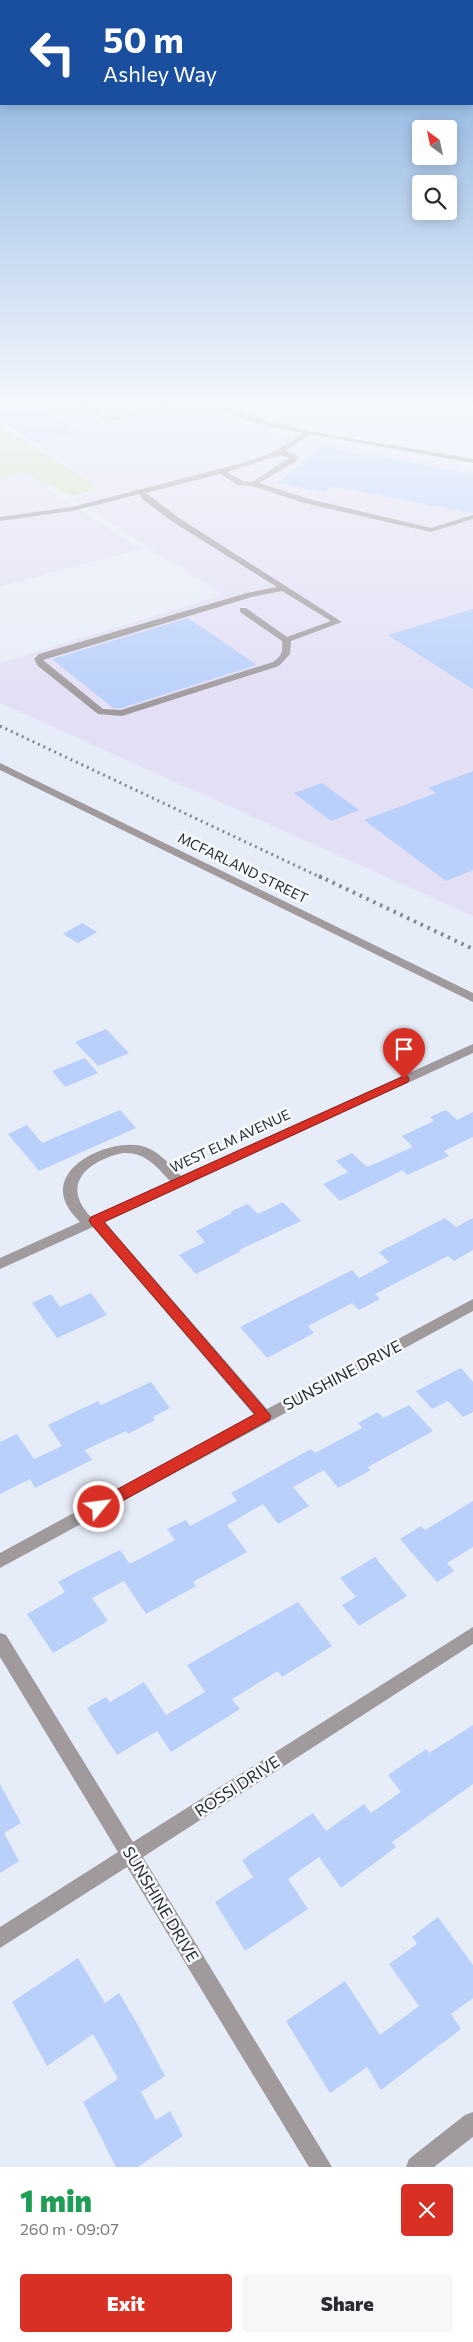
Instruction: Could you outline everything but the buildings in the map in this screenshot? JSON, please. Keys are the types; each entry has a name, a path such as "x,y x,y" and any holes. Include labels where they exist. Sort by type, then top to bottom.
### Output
{"street":[{"path":"0,519 84,506"},
{"path":"157,506 338,622 286,640"},
{"path":"325,506 431,530 473,518"},
{"path":"243,610 286,640 288,652 286,657 276,664 122,713 101,712 41,664 38,659 42,656 250,595 283,588"},
{"name":"MCFARLAND STREET","path":"0,766 473,998"},
{"name":"WEST ELM AVENUE","path":"0,1264 473,1048"},
{"path":"179,1182 153,1156 140,1149 121,1149 101,1156 86,1165 73,1177 70,1188 71,1202 92,1222 264,1416"},
{"name":"SUNSHINE DRIVE","path":"0,1561 473,1304"},
{"name":"ROSSI DRIVE","path":"0,1938 473,1635"},
{"name":"SUNSHINE DRIVE","path":"0,1641 321,2167"},
{"path":"417,2167 473,2123"}],"shaded area":[{"path":"0,506 76,506 141,549 0,586"},
{"path":"84,506 473,506 473,916 0,703 0,663 223,595"}],"railway":[{"path":"0,726 322,878"},
{"path":"319,876 473,949"}],"route":[{"path":"99,1507 264,1416 96,1220 404,1079"}]}
